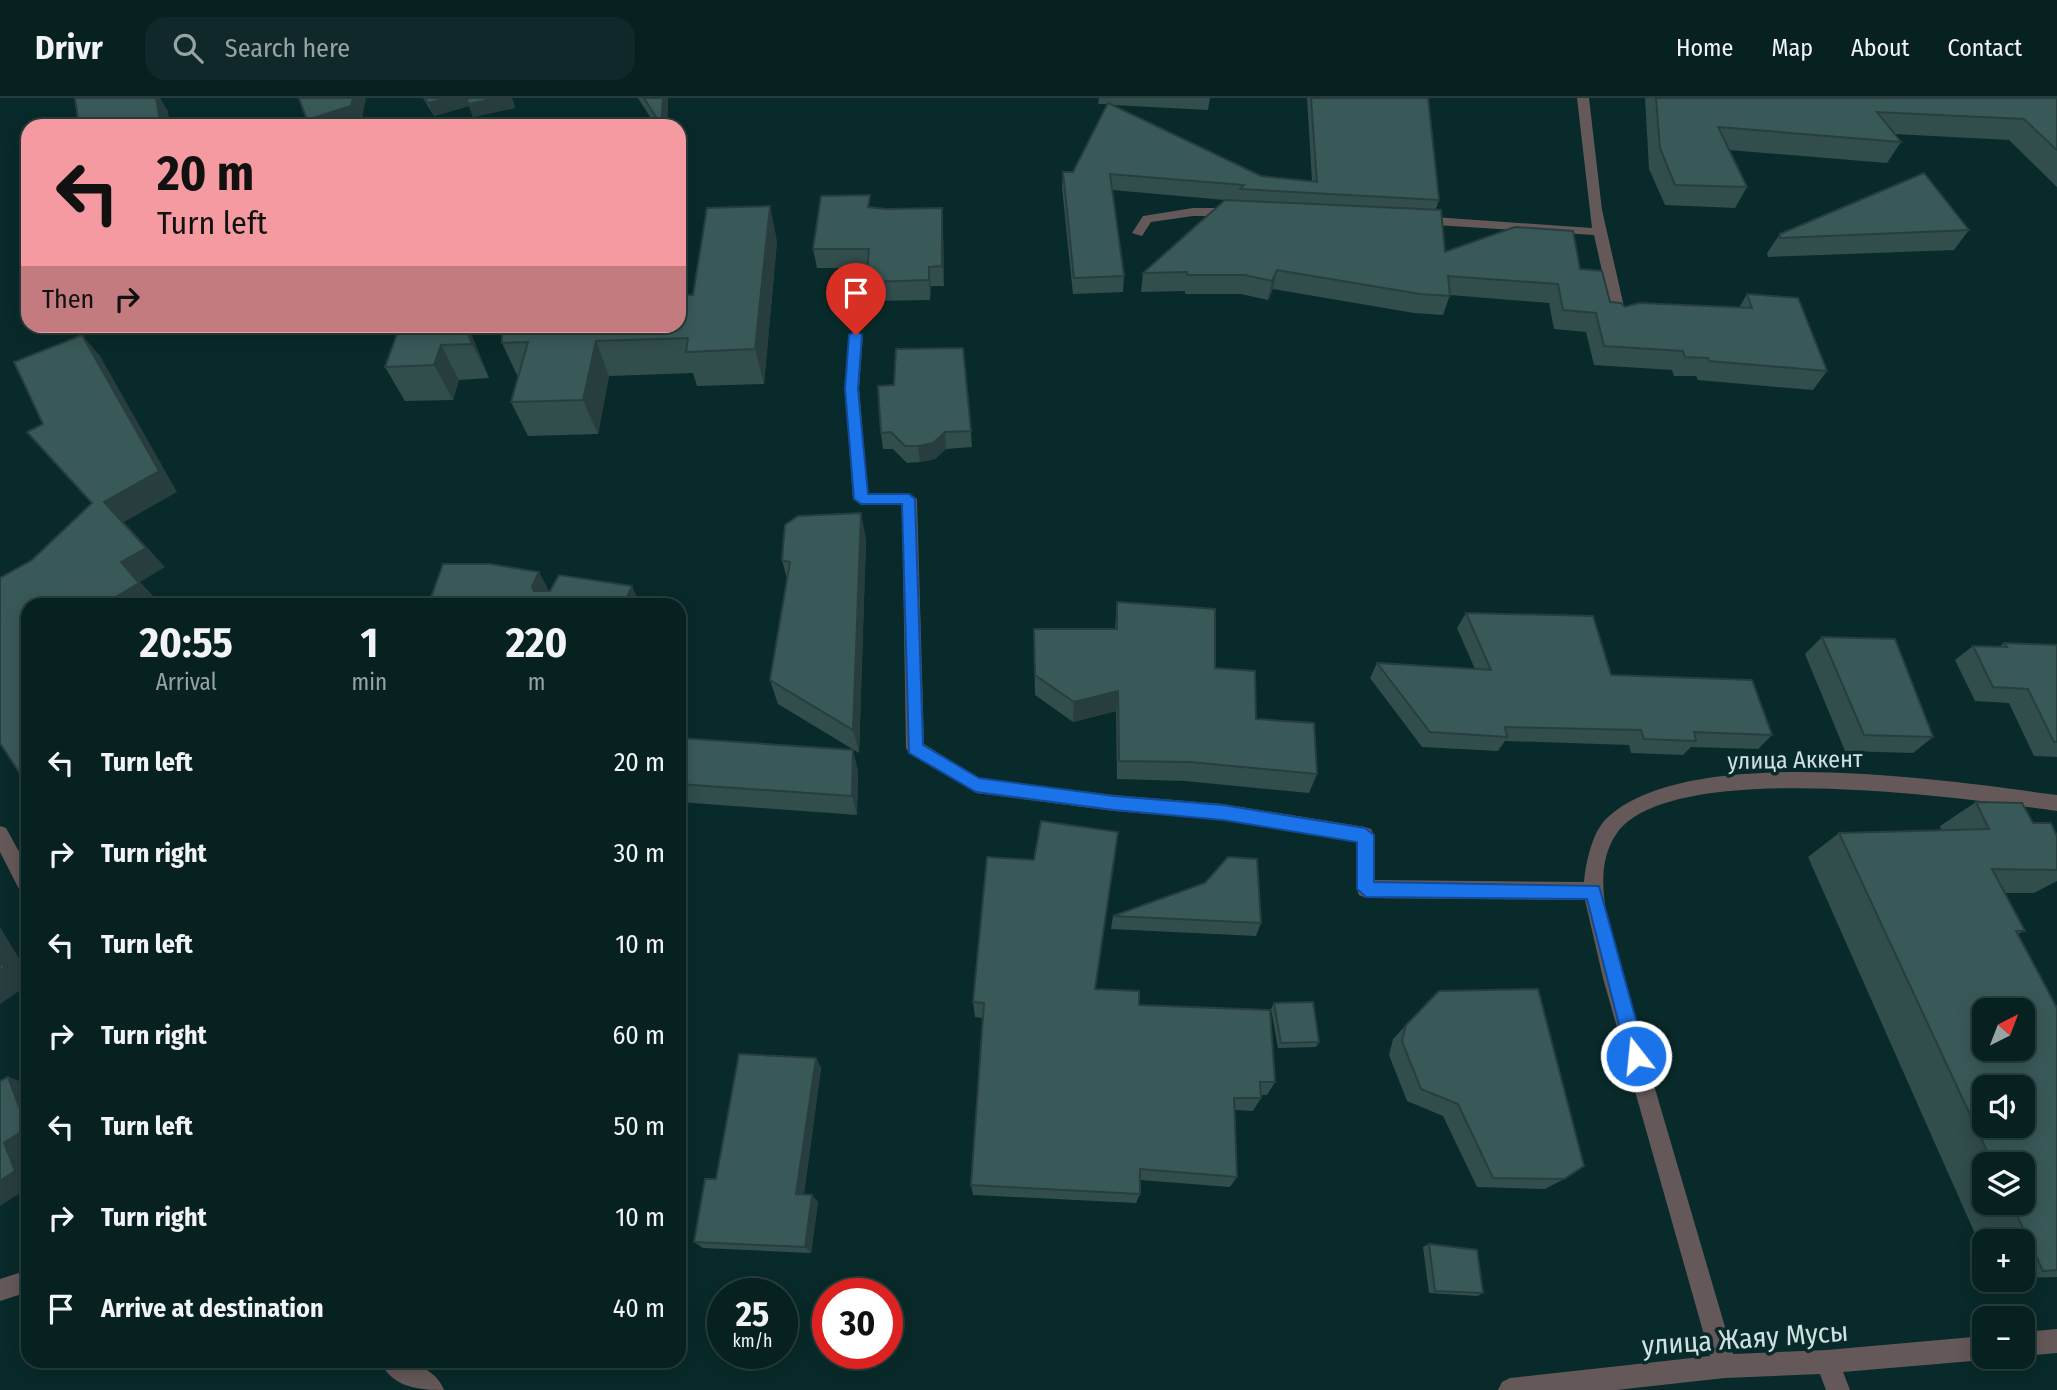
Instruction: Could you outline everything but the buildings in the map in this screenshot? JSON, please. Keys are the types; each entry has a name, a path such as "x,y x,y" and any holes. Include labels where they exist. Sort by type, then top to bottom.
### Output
{"street":[{"path":"1583,98 1592,198 1601,249 1620,320"},
{"path":"1138,233 1147,219 1194,212 1253,212"},
{"path":"1412,220 1600,232"},
{"path":"856,335 852,389 861,499 909,499 915,748 976,785 1114,803 1223,812 1365,835 1366,889 1593,891 1614,979 1725,1366"},
{"name":"улица Аккент","path":"1593,891 1598,856 1613,824 1641,805 1686,787 1797,780 1930,785 2057,803"},
{"path":"0,834 21,874"},
{"path":"0,1290 21,1283"},
{"path":"2035,1343 2057,1341"},
{"name":"улица Жаяу Мусы","path":"1510,1390 1725,1366 1827,1362 1972,1349"},
{"path":"1827,1362 1838,1390"},
{"path":"401,1368 432,1390"}],"route":[{"path":"856,335 852,389 861,499 909,499 915,748 948,771 976,785 1114,803 1223,812 1365,835 1366,889 1593,891 1636,1056"}]}
